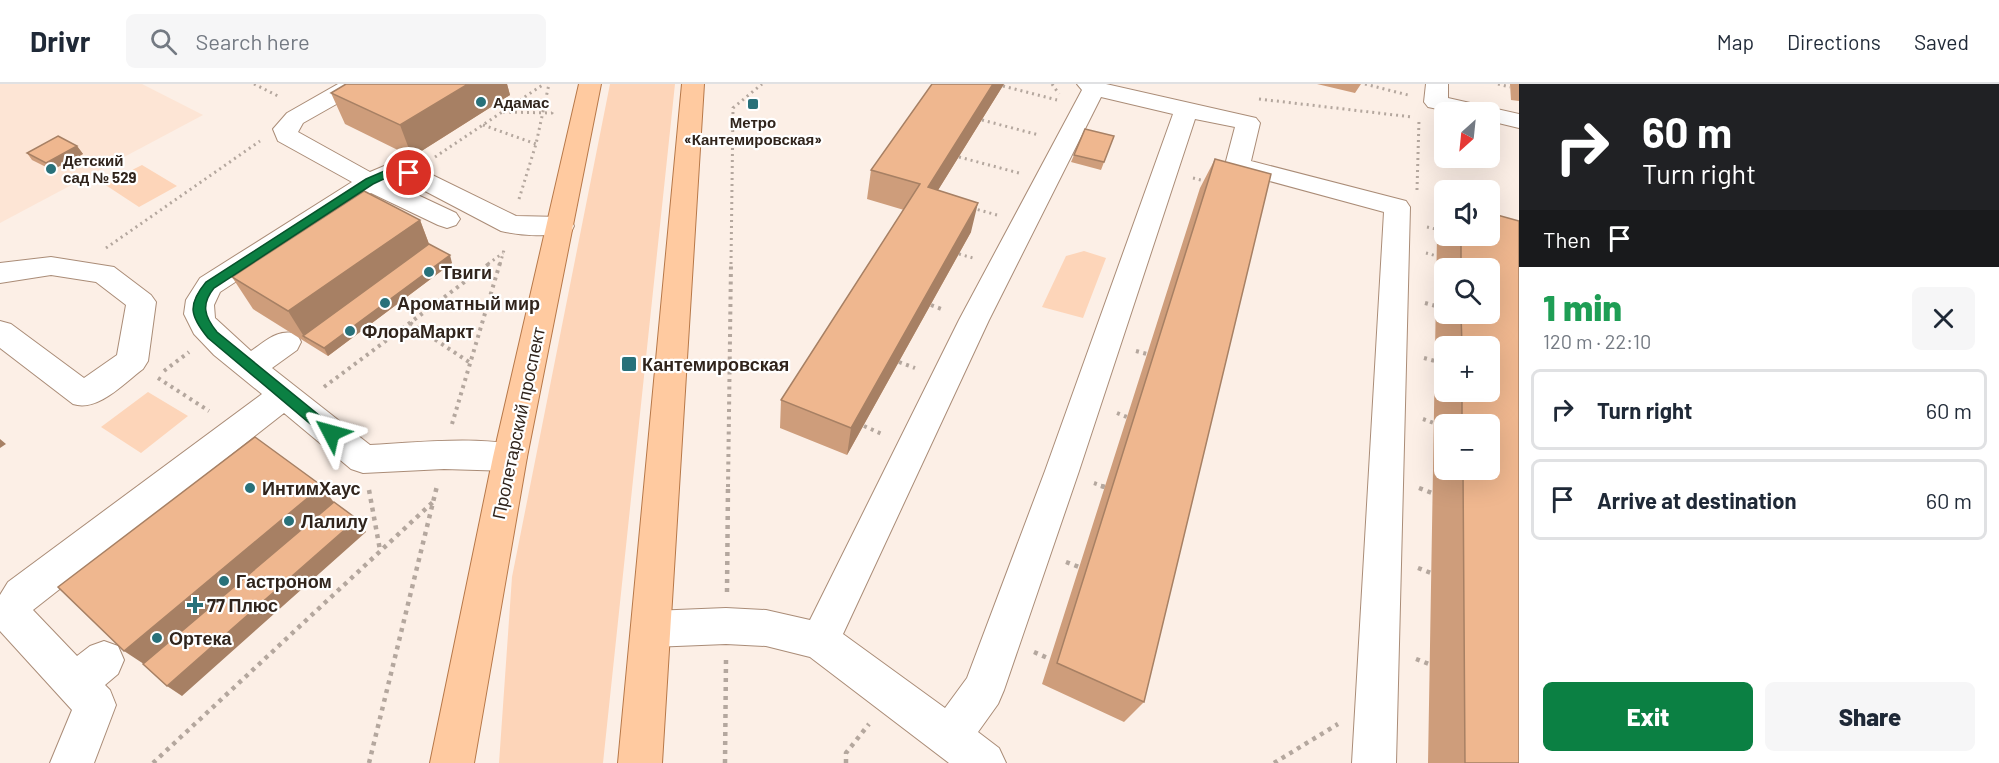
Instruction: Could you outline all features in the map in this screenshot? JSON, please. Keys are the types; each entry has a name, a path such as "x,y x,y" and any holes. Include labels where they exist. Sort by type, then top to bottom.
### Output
{"main road":[{"name":"Пролетарский проспект","path":"452,763 510,457 590,84"},
{"path":"640,763 693,84"}],"lane":[{"path":"356,84 295,118 285,129 286,136 370,182 447,219"},
{"path":"820,641 912,446 1089,93 1248,123 1238,165 1397,207 1374,763"},
{"path":"1436,93 1458,102"},
{"path":"950,737 982,690 986,680 1062,471 1186,110"},
{"path":"1500,116 1519,121"},
{"path":"510,457 444,455 363,459 212,335 200,320 199,307 202,295 210,285 389,172 409,173 511,225 561,226"},
{"path":"0,332 84,395 132,361 141,302 104,274 51,266 1,274"},
{"path":"251,367 286,342"},
{"path":"72,763 95,705 90,672 12,616 15,604 22,594 284,395"},
{"path":"652,629 726,626 766,628 820,641 984,763"}],"path":[{"path":"254,84 280,97"},
{"path":"409,173 544,84"},
{"path":"725,763 733,108 762,84"},
{"path":"1365,84 1436,93"},
{"path":"1498,84 1510,87"},
{"path":"1003,86 1089,93"},
{"path":"1257,99 1419,117 1416,200"},
{"path":"503,112 552,113"},
{"path":"982,120 1066,142"},
{"path":"482,125 536,144"},
{"path":"76,270 269,135 285,129"},
{"path":"959,157 1046,181"},
{"path":"964,206 1024,223"},
{"path":"410,323 469,362"},
{"path":"212,335 156,376 239,430"},
{"path":"363,459 380,550"},
{"path":"153,763 434,501"},
{"path":"1274,763 1377,699"},
{"path":"846,763 846,753 873,719"}],"shaded area":[{"name":"Детский сад № 529","path":"0,84 142,84 203,115 0,223"},
{"path":"610,84 675,84 603,763 499,763 512,577"},
{"path":"142,165 177,186 139,207 104,184"},
{"path":"1084,251 1106,258 1083,318 1042,307 1066,256"},
{"path":"148,392 188,416 141,453 101,427"}],"building":[{"path":"346,84 468,84 400,125 331,93"},
{"path":"932,84 993,84 928,187 978,203 851,428 781,400 920,184 871,170"},
{"path":"1085,129 1114,136 1104,162 1074,155"},
{"path":"58,136 77,146 46,163 27,153"},
{"path":"1215,159 1271,174 1144,702 1057,663"},
{"path":"364,191 420,220 288,311 232,277"},
{"path":"1500,216 1519,221 1519,763 1465,763 1463,480 1500,480 1500,414 1462,414 1462,402 1500,402 1500,336 1462,336 1461,324 1500,324 1500,258 1461,258 1461,246 1500,246"},
{"path":"429,244 450,255 324,348 303,336"},
{"path":"255,437 322,486 124,651 58,587"},
{"path":"334,502 357,519 167,686 143,664"}],"place":[{"name":"Адамас","path":"481,102"},
{"name":"Метро «Кантемировская»","path":"753,104"},
{"name":"Детский сад № 529","path":"51,169"},
{"name":"Твиги","path":"429,272"},
{"name":"Ароматный мир","path":"385,303"},
{"name":"ФлораМаркт","path":"350,331"},
{"name":"Кантемировская","path":"629,364"},
{"name":"ИнтимХаус","path":"250,488"},
{"name":"Лалилу","path":"289,521"},
{"name":"Гастроном","path":"224,581"},
{"name":"77 Плюс","path":"195,605"},
{"name":"Ортека","path":"157,638"}],"route":[{"path":"331,433 212,335 200,320 199,307 202,295 210,285 370,182 389,172 409,173"}]}
